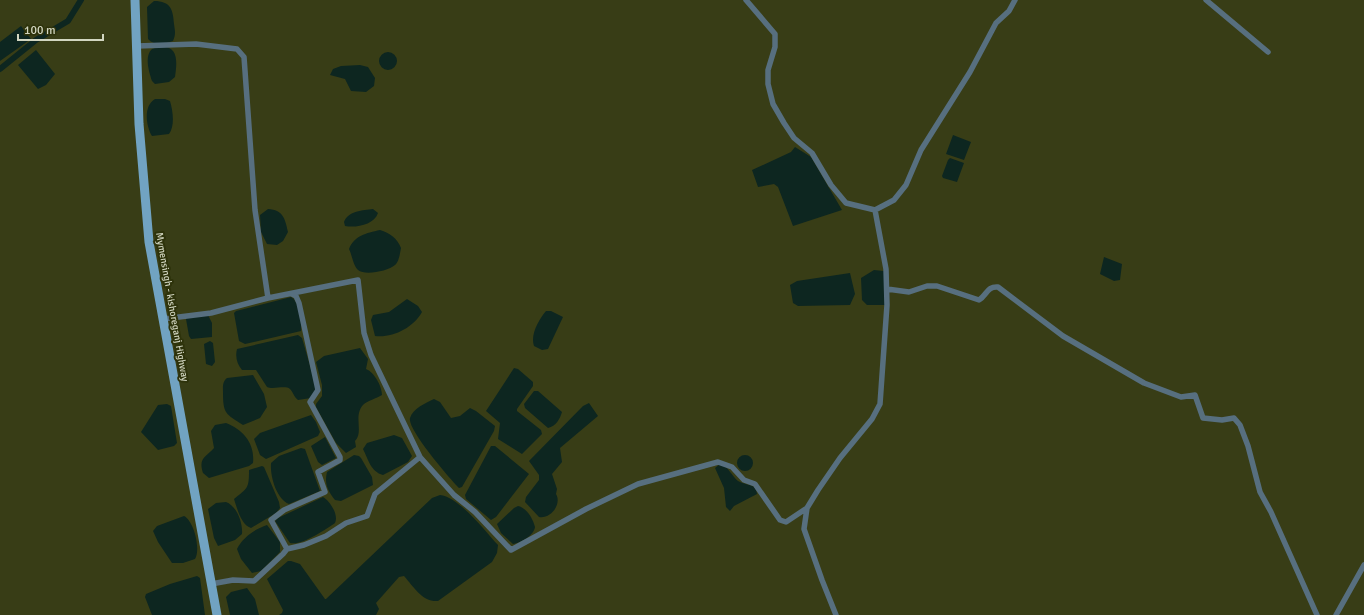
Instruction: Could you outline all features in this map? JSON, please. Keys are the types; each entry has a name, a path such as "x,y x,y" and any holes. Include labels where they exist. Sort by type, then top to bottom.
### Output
{"main road":[{"name":"Mymensingh - kishoreganj Highway","path":"135,0 142,173 149,242 217,615"}],"street":[{"path":"746,0 775,34 775,47 768,70 768,84 773,104 784,123 794,138 812,153 831,185 846,203 875,210 894,200 906,185 921,150 970,72 996,23 1009,10 1015,0"},
{"path":"1206,0 1268,52"},
{"path":"136,46 196,44 237,49 244,57 255,210 268,298"},
{"path":"163,319 212,313 268,298 358,280 364,333 371,355 420,457 454,495 475,512 511,550 586,509 638,484 718,462 732,468 744,480 755,484 780,520 786,522 807,508 831,470 872,418 880,404 888,305 886,269 875,210"},
{"path":"887,289 909,292 927,286 937,286 979,300 988,289 993,286 998,287 1063,336 1144,383 1181,397 1195,395 1203,418 1222,420 1234,418 1240,425 1248,446 1260,492 1271,512 1317,615"},
{"path":"287,549 271,520 284,510 325,492 318,472 340,460 340,457 310,402 318,390 299,303 296,296 292,294"},
{"path":"211,584 225,581 254,581 287,549 304,545 326,536 346,523 367,516 375,494 420,457"},
{"path":"807,508 804,530 836,615"},
{"path":"1336,615 1364,565"}],"water":[{"path":"154,1 160,1 168,5 172,11 175,32 173,41 163,44 156,44 148,39 147,7"},
{"path":"21,26 31,39 0,61 0,42"},
{"path":"161,46 171,49 176,56 175,77 169,82 155,84 152,81 150,73 148,56 152,49"},
{"path":"36,50 55,74 46,85 38,89 18,65"},
{"path":"388,52 394,55 397,61 394,67 388,70 382,67 379,61 382,55"},
{"path":"360,65 368,67 375,78 374,86 366,92 351,91 345,79 330,75 333,69 341,66"},
{"path":"155,99 165,99 170,101 173,114 173,123 169,134 152,136 148,127 147,111 151,102"},
{"path":"953,135 971,142 964,160 946,154"},
{"path":"795,147 811,157 842,210 793,226 778,187 774,184 758,187 752,170 791,152"},
{"path":"950,158 964,163 957,182 943,178 942,176"},
{"path":"268,209 280,213 287,227 288,232 283,241 277,245 267,244 261,232 260,215"},
{"path":"373,209 378,213 369,223 359,226 345,226 344,222 346,218 352,213"},
{"path":"380,230 393,236 399,244 401,248 397,262 392,267 382,271 371,273 361,272 355,265 349,249 357,238"},
{"path":"1104,257 1122,264 1120,280 1114,281 1100,274"},
{"path":"874,270 884,271 885,305 867,305 862,300 861,278"},
{"path":"850,273 855,294 850,305 798,306 793,303 790,285 797,281"},
{"path":"291,297 296,303 301,318 301,331 245,344 239,341 234,313 236,311"},
{"path":"407,299 418,306 422,312 418,318 408,327 395,334 375,336 371,320 373,315 389,312"},
{"path":"546,311 551,311 563,317 548,349 542,350 534,346 533,337 538,323"},
{"path":"208,315 212,323 212,337 191,339 189,336 186,319 189,316"},
{"path":"298,335 302,338 317,390 311,398 298,400 288,388 267,387 256,370 242,370 239,365 236,358 237,349"},
{"path":"210,341 213,343 215,362 212,366 206,364 204,344"},
{"path":"360,348 368,359 366,369 372,373 377,380 381,388 382,395 365,403 360,409 358,419 359,433 355,441 356,447 346,453 336,443 316,407 316,404 322,396 322,385 316,362 324,356"},
{"path":"514,368 518,369 533,382 533,386 517,411 541,430 542,434 522,454 498,439 500,423 486,411"},
{"path":"253,375 264,394 267,407 260,418 243,425 229,416 225,409 223,400 223,385 227,378"},
{"path":"534,391 538,391 562,412 557,422 553,426 548,428 525,408 524,404"},
{"path":"434,399 440,402 451,418 460,416 470,408 495,426 494,431 462,487 459,488 428,452 411,424 410,418 414,411 420,406"},
{"path":"589,403 598,416 560,448 562,462 552,474 557,489 556,494 558,502 554,510 548,516 539,517 525,502 526,497 539,480 539,475 529,461 583,406"},
{"path":"167,404 171,406 177,443 174,446 158,450 141,432 158,405"},
{"path":"311,415 320,432 318,436 266,459 260,455 254,439 260,433"},
{"path":"226,423 238,430 247,438 252,450 253,463 249,466 209,478 203,473 201,464 204,458 214,448 211,431 215,425"},
{"path":"394,435 402,438 412,456 408,462 383,475 373,468 363,449 367,443"},
{"path":"325,437 336,458 322,465 318,462 311,446"},
{"path":"491,446 495,446 529,474 496,517 491,520 466,499 465,495"},
{"path":"301,448 305,449 320,491 289,504 284,501 277,492 273,480 271,463 279,456"},
{"path":"354,455 361,458 372,477 373,485 341,501 335,500 327,487 327,472"},
{"path":"742,455 748,455 753,460 751,469 748,471 742,471 737,466 737,460"},
{"path":"720,464 728,469 741,483 753,486 757,494 734,506 730,511 726,507 724,488 715,468"},
{"path":"262,466 264,467 279,502 280,508 276,513 251,528 242,520 234,499 247,487 249,481 249,470"},
{"path":"440,495 447,497 463,508 498,545 497,553 492,562 438,601 427,599 415,589 404,576 399,577 376,603 379,609 376,615 279,615 283,610 267,579 288,561 300,564 326,599 432,498"},
{"path":"323,497 335,512 335,523 307,540 290,543 275,521 278,518"},
{"path":"226,502 233,507 238,515 242,534 235,540 218,546 214,538 208,509 216,503"},
{"path":"518,506 529,514 535,527 527,538 513,544 501,533 497,524"},
{"path":"184,516 191,523 196,536 197,554 195,559 183,563 172,563 158,542 153,531 157,526"},
{"path":"267,525 280,542 280,552 261,571 252,573 241,559 237,549 250,534"},
{"path":"197,576 200,578 205,615 152,615 145,597 146,594 170,584"},
{"path":"247,588 255,599 259,615 230,615 226,597 231,592"}],"waterway":[{"path":"0,69 36,40 68,21 81,0"}]}
